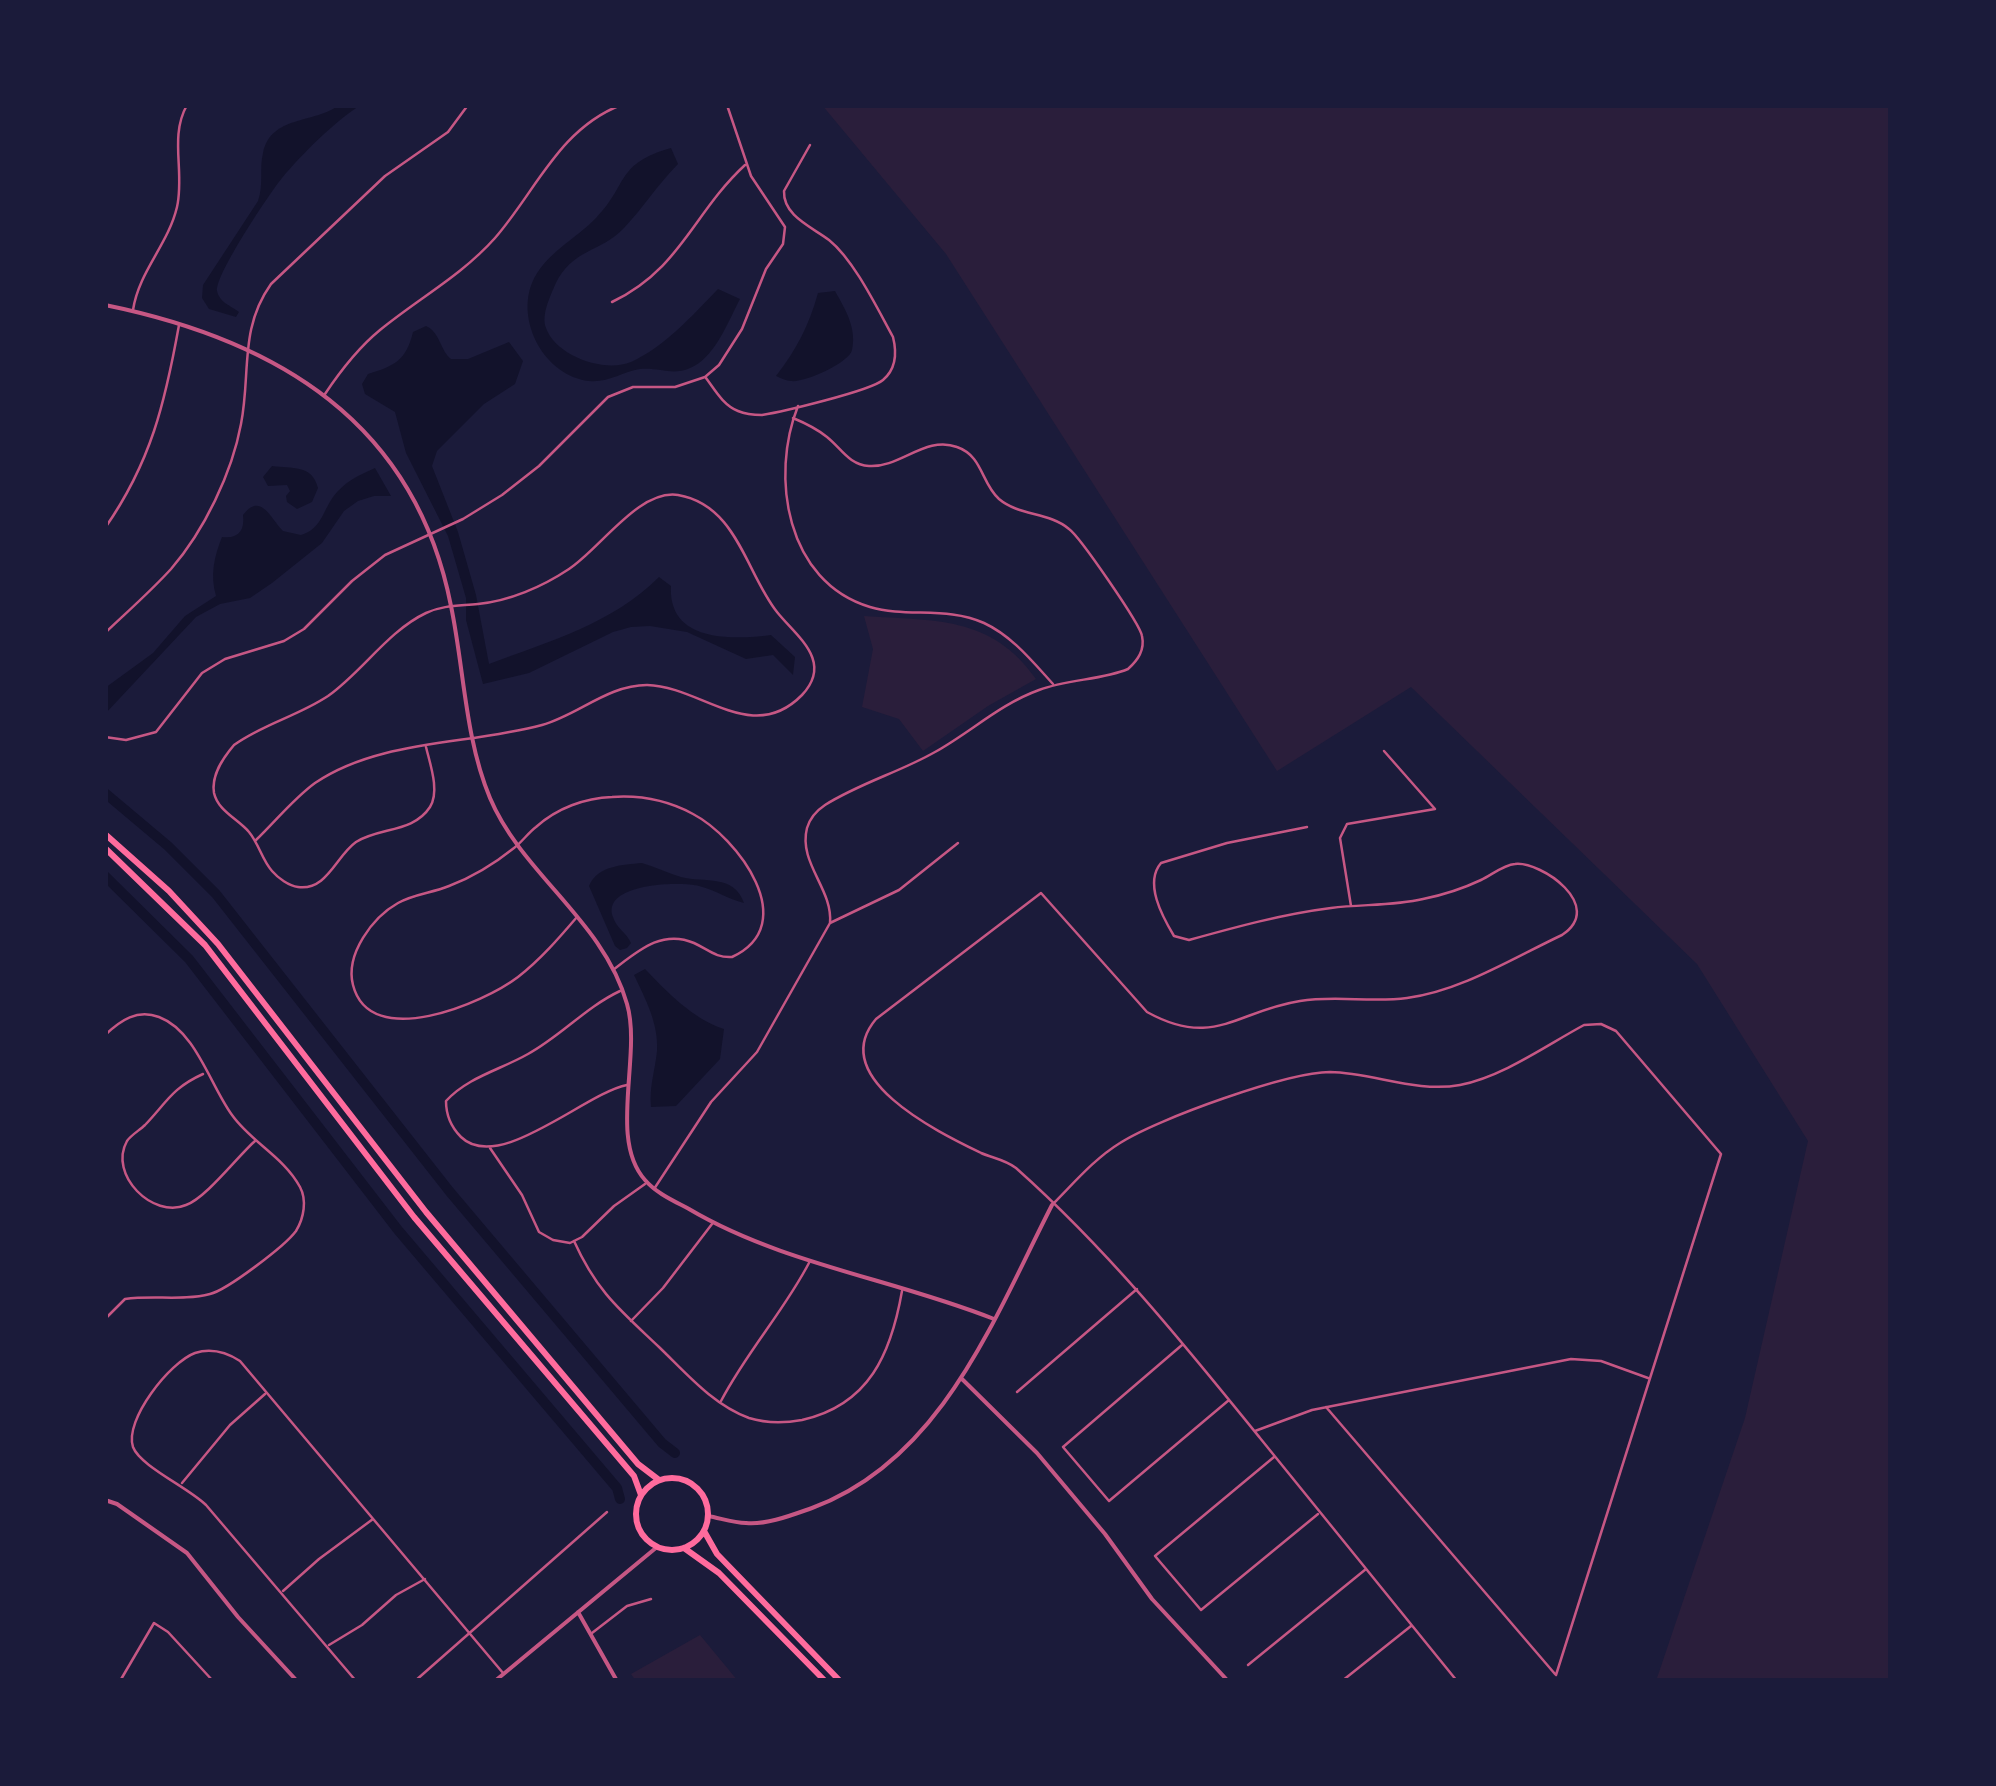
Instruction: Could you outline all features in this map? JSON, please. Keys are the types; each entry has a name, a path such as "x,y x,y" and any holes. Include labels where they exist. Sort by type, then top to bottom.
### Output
{"main road":[{"path":"105,834 170,890 206,930 426,1212 638,1464 659,1480"},
{"path":"105,848 205,945 414,1216 634,1476 641,1495"},
{"path":"683,1478 694,1484 707,1504 704,1530 696,1541 683,1547 657,1546 639,1530 636,1506 641,1495 659,1480 683,1478"},
{"path":"704,1530 717,1554 840,1681"},
{"path":"683,1547 720,1573 825,1681"}],"street":[{"path":"105,304 179,324 248,352 325,394 356,420 408,489 430,534 451,606 474,738 490,796 518,845 578,916 622,990 632,1030 629,1136 634,1161 647,1182 713,1222 761,1244 945,1300 994,1319"},
{"path":"708,1516 748,1524 795,1514 840,1495 882,1470 909,1446 934,1418 960,1378 1052,1205"},
{"path":"960,1378 1037,1453 1105,1534 1152,1599 1228,1681"},
{"path":"105,1500 117,1504 187,1553 238,1617 297,1681"},
{"path":"495,1681 657,1546"},
{"path":"578,1612 618,1681"}],"lane":[{"path":"133,311 142,276 167,236 177,207 181,178 178,128 187,105"},
{"path":"105,633 172,568 213,501 241,425 251,319 271,284 385,176 448,132 468,105"},
{"path":"325,394 368,340 446,284 487,247 576,131 620,105"},
{"path":"105,737 126,740 156,732 202,672 225,659 284,641 304,629 366,568 404,544 483,507 521,481 608,398 634,387 675,387 705,377 719,365 736,340 766,269 786,236 746,164 727,105"},
{"path":"705,377 724,402 748,414 798,406 878,384 896,358 893,337 841,252 786,207 784,191 810,145"},
{"path":"612,302 636,289 668,263 716,196 746,164"},
{"path":"105,528 139,474 156,429 169,385 179,324"},
{"path":"798,406 784,457 787,509 799,542 831,584 854,601 877,608 946,613 984,624 1014,643 1054,685"},
{"path":"654,1189 711,1102 757,1052 830,923 829,902 810,863 806,842 807,828 818,810 866,783 932,754 1003,706 1054,685 1118,673 1128,669 1141,652 1142,632 1079,538 1054,519 999,498 980,465 961,448 935,445 878,466 866,466 854,462 812,426 793,418"},
{"path":"255,841 300,795 330,775 382,757 426,747 542,725 621,688 642,685 672,688 738,715 756,716 791,704 807,688 812,678 812,656 808,645 766,596 726,524 711,510 676,495 644,503 585,558 546,582 502,599 451,606 409,623 350,678 311,707 234,745 216,774 213,789 218,803 255,841 266,864 284,882 298,887 314,885 357,842 418,820 434,796 426,747"},
{"path":"1350,906 1340,838 1347,824 1435,809 1384,751"},
{"path":"578,916 517,978 448,1011 386,1018 360,1000 353,985 356,953 380,916 397,903 472,876 564,808 630,796 674,805 722,834 744,859 760,890 762,913 756,936 742,953 722,958 692,942 663,939 649,943 613,970"},
{"path":"1307,827 1227,842 1161,863 1152,879 1174,936 1189,940 1280,916 1436,896 1466,887 1503,867 1526,864 1572,896 1578,906 1578,918 1572,929 1562,935 1437,992 1390,1000 1310,999 1266,1009 1232,1024 1188,1028 1147,1012 1041,892 876,1019 862,1053 866,1068 880,1088 911,1112 982,1153 1012,1164 1138,1288 1457,1681"},
{"path":"830,923 900,890 958,843"},
{"path":"622,990 598,1001 529,1054 459,1087 446,1101 450,1122 469,1144 490,1147 539,1132 600,1093 628,1084"},
{"path":"105,1035 122,1020 144,1014 163,1018 181,1032 234,1118 280,1161 300,1188 305,1205 296,1231 226,1289 206,1295 125,1299 105,1319"},
{"path":"1052,1205 1089,1166 1132,1135 1291,1078 1337,1072 1422,1086 1457,1086 1490,1075 1584,1025 1601,1024 1622,1036 1721,1154 1556,1675 1326,1407"},
{"path":"206,1072 181,1084 126,1142 124,1166 134,1188 153,1206 168,1210 189,1204 256,1140"},
{"path":"490,1147 522,1195 539,1232 553,1240 570,1243 647,1182"},
{"path":"630,1321 664,1288 713,1222"},
{"path":"574,1240 594,1282 630,1321 706,1394 747,1417 790,1422 817,1416 856,1397 878,1365 894,1326 903,1288"},
{"path":"722,1401 810,1260"},
{"path":"1017,1392 1138,1288"},
{"path":"1184,1344 1063,1447 1109,1502 1229,1400"},
{"path":"356,1681 206,1505 138,1455 132,1439 140,1411 167,1374 195,1353 218,1351 240,1360 504,1674"},
{"path":"1254,1431 1326,1407 1571,1359 1601,1361 1650,1378"},
{"path":"181,1484 230,1425 266,1392"},
{"path":"1275,1456 1155,1556 1202,1610 1320,1512"},
{"path":"415,1681 607,1512"},
{"path":"282,1592 373,1518"},
{"path":"1248,1665 1366,1569"},
{"path":"328,1646 425,1579"},
{"path":"590,1634 627,1606 651,1599"},
{"path":"120,1681 154,1624 168,1632 213,1681"},
{"path":"1342,1681 1412,1625"}],"shaded area":[{"path":"339,105 361,105 319,138 282,178 224,269 218,295 239,312 236,317 209,309 202,298 203,285 258,201 268,141 284,126"},
{"path":"822,105 1891,105 1891,1681 1656,1681 1745,1418 1808,1141 1697,964 1411,687 1277,771 946,254"},
{"path":"671,148 678,164 631,220 562,273 547,306 546,328 560,347 582,360 620,365 643,356 666,339 718,289 740,299 712,350 691,368 640,369 596,381 573,377 547,358 531,330 528,298 532,283 552,255 596,218 631,168"},
{"path":"835,291 851,326 853,342 849,355 806,379 789,381 776,376 802,336 818,293"},
{"path":"426,326 451,359 468,359 509,342 523,361 515,384 484,404 437,451 432,466 458,532 476,595 489,664 601,619 659,577 671,586 673,604 680,618 691,627 721,636 771,635 795,657 793,675 773,655 746,659 687,632 650,626 613,632 529,673 483,684 466,620 466,598 448,536 406,453 395,412 365,394 362,384 368,374 398,361 413,332"},
{"path":"272,466 300,469 311,475 318,488 312,502 297,509 287,502 287,485 268,486 263,477"},
{"path":"375,468 391,496 358,501 344,511 322,543 272,583 250,598 220,604 196,617 105,714 105,688 153,653 185,616 216,596 214,566 222,537 239,533 243,515 249,509 260,507 283,531 301,535 317,525 342,487"},
{"path":"864,616 937,621 980,632 1019,658 1036,679 988,706 923,751 899,719 862,707 873,649"},
{"path":"642,863 681,877 726,884 744,903 689,885 630,891 612,906 614,921 631,943 620,950 589,886 605,870"},
{"path":"645,969 691,1012 724,1029 720,1059 676,1106 651,1107 656,1031 634,975"},
{"path":"700,1635 738,1681 636,1681 631,1674"}],"waterway":[{"path":"105,793 168,846 216,894 450,1192 662,1443 675,1453"},
{"path":"105,876 189,959 398,1230 617,1488 620,1499"}]}
